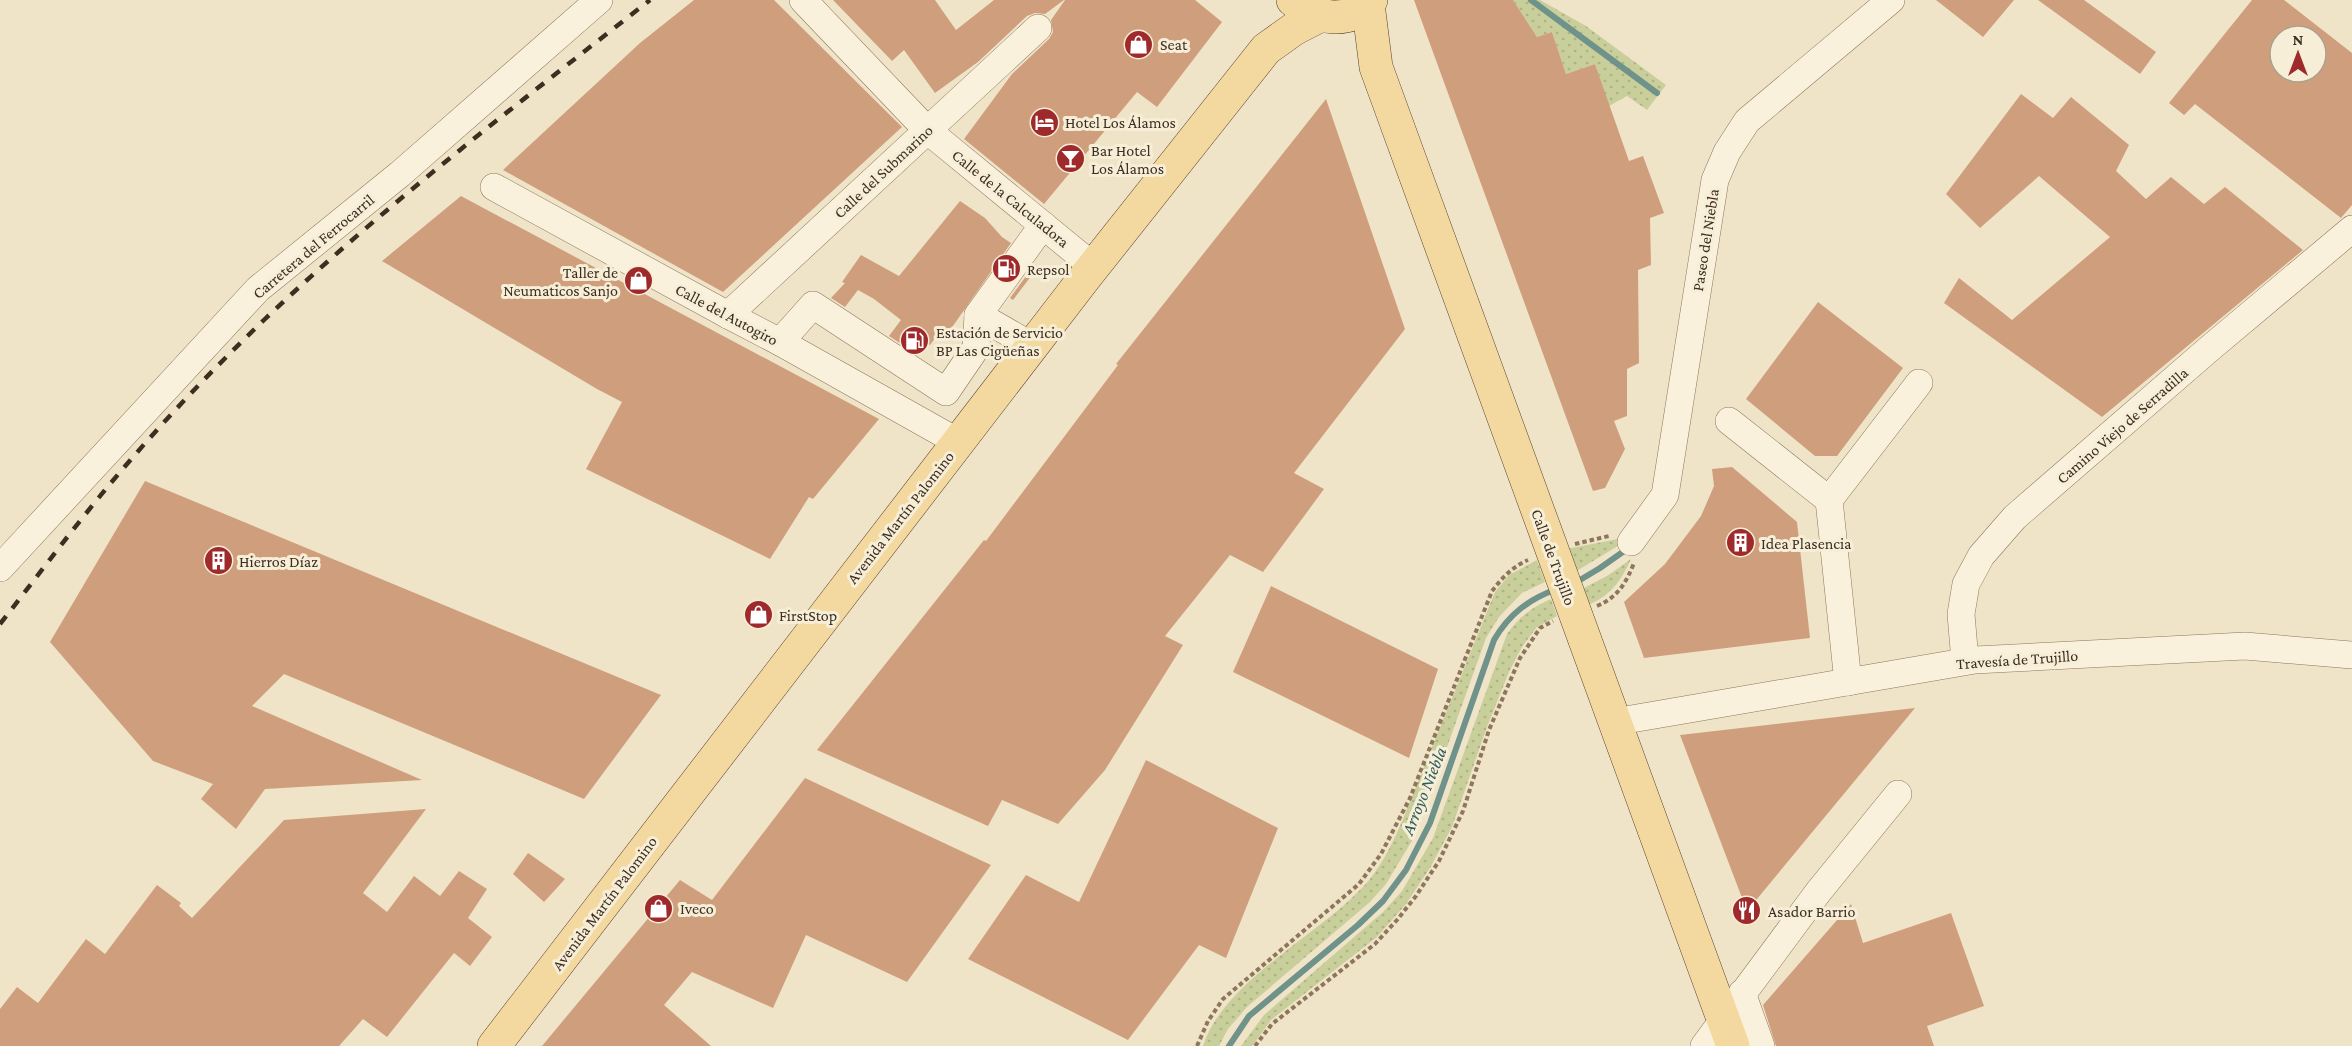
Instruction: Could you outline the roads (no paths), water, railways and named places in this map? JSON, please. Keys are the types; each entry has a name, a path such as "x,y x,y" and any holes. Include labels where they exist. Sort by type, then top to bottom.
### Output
{"main road":[{"name":"Avenida Martín Palomino","path":"1266,49 1281,0"},
{"name":"Avenida Martín Palomino","path":"494,1046 1032,346 1266,49 1294,29 1339,7"},
{"name":"Calle de Trujillo","path":"1339,7 1376,67 1728,1033"}],"street":[{"name":"Carretera del Ferrocarril","path":"0,568 258,289 400,174 599,0"},
{"name":"Calle de la Calculadora","path":"803,0 927,130 1094,267"},
{"name":"Paseo del Niebla","path":"1631,542 1665,495 1715,180 1727,152 1747,121 1890,0"},
{"name":"Calle del Submarino","path":"728,315 1038,28"},
{"name":"Calle del Autogiro","path":"494,187 780,342 958,442"},
{"path":"925,424 976,348 978,315 1043,225"},
{"name":"Camino Viejo de Serradilla","path":"1965,661 1961,614 1966,584 1981,556 2015,517 2352,229"},
{"path":"780,342 813,305 946,392"},
{"path":"978,315 1032,346"},
{"path":"817,363 858,336"},
{"path":"1848,682 1829,500 1919,383"},
{"path":"1729,421 1829,500"},
{"name":"Travesía de Trujillo","path":"1614,723 1965,661 2245,646 2352,655"},
{"path":"1704,1046 1728,1033 1742,993 1819,891 1898,794"},
{"path":"1742,993 1761,1046"}],"waterway":[{"path":"1531,0 1657,93"},
{"name":"Arroyo Niebla","path":"1575,583 1627,549"},
{"name":"Arroyo Niebla","path":"1229,1046 1249,1016 1358,925 1383,901 1406,870 1430,823 1494,640 1506,622 1521,608 1557,589"}],"railway":[{"path":"0,624 90,508 138,451 191,393 265,319 405,195 650,0"}],"place":[{"name":"Seat","path":"1139,44"},
{"name":"Hotel Los Álamos","path":"1044,122"},
{"name":"Bar Hotel Los Álamos","path":"1070,159"},
{"name":"Repsol","path":"1006,269"},
{"name":"Taller de Neumaticos Sanjo","path":"639,281"},
{"name":"Estación de Servicio BP Las Cigüeñas","path":"915,341"},
{"name":"Idea Plasencia","path":"1740,543"},
{"name":"Hierros Díaz","path":"218,561"},
{"name":"FirstStop","path":"758,615"},
{"name":"Iveco","path":"659,908"},
{"name":"Asador Barrio","path":"1747,911"}]}
